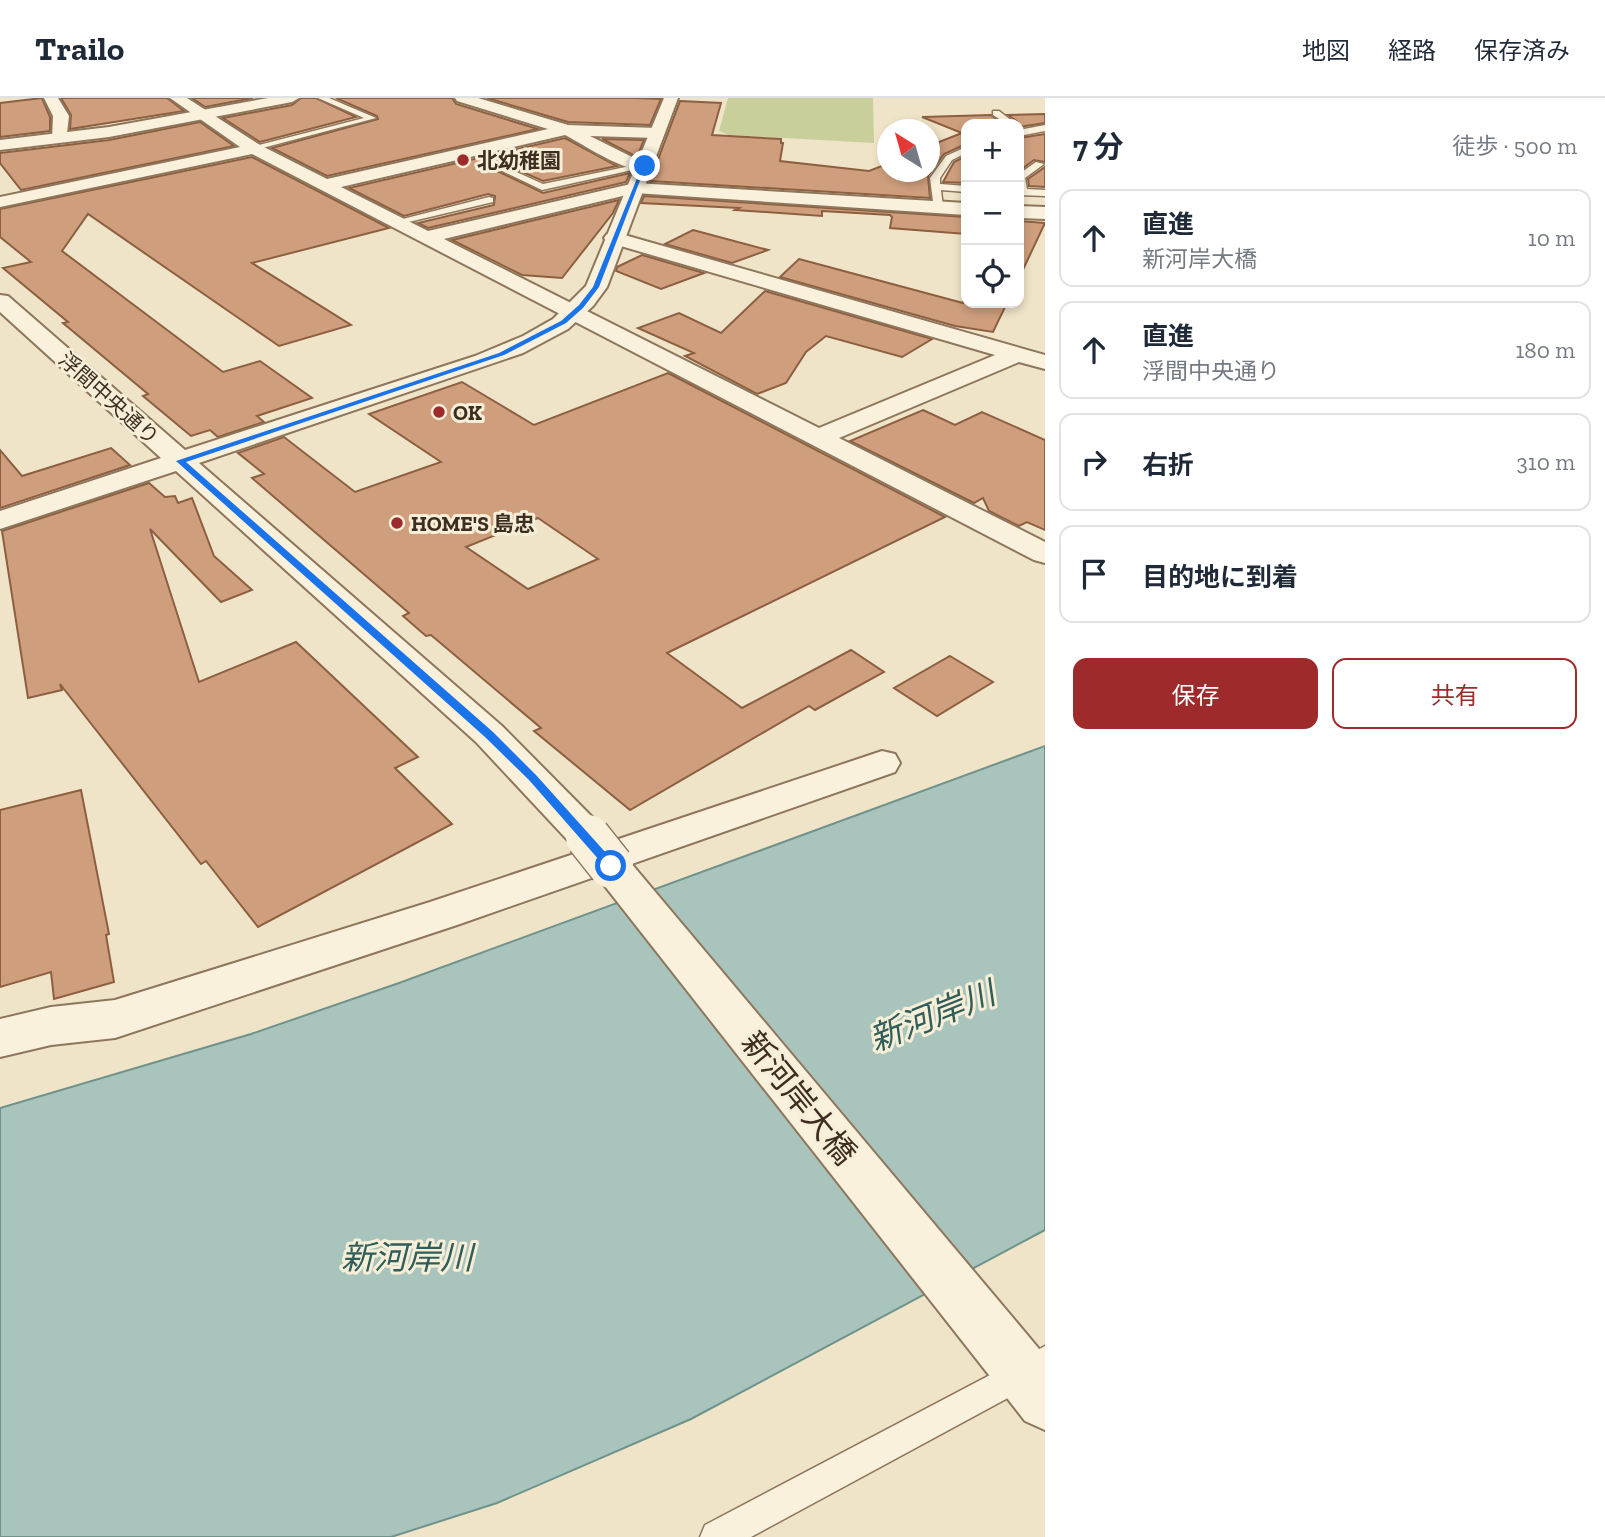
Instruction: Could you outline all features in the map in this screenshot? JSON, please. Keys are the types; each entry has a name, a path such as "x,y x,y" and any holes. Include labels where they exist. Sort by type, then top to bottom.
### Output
{"street":[{"path":"51,98 61,116 60,139"},
{"path":"177,98 254,149 1045,554"},
{"path":"0,145 60,139 292,98"},
{"path":"461,98 567,130 631,163 645,166"},
{"path":"481,104 506,98"},
{"path":"0,520 502,354 548,332 574,314 596,287 671,98"},
{"path":"325,185 567,130 657,133"},
{"path":"580,153 604,148"},
{"path":"0,202 254,149"},
{"path":"426,237 635,188 961,209"},
{"path":"1024,212 1045,213"},
{"path":"614,238 1045,362"},
{"name":"浮間中央通り","path":"0,301 489,734 589,837"},
{"path":"818,438 1014,355"},
{"path":"0,1038 51,1026 115,1019 442,914 882,763"},
{"name":"新河岸大橋","path":"589,837 1030,1374"}],"lane":[{"path":"254,149 372,118 322,98"},
{"path":"996,113 1005,119"},
{"path":"1024,131 1045,128"},
{"path":"938,207 935,178 949,158 961,152"},
{"path":"549,158 503,169 542,187 645,166"},
{"path":"1020,182 1020,177 1039,163"},
{"path":"936,187 961,188"},
{"path":"1024,192 1045,193"},
{"path":"396,222 479,201"},
{"path":"717,1537 1030,1374"}],"green space":[{"path":"728,98 873,98 874,143 729,135 719,131"}],"water":[{"name":"新河岸川","path":"1045,746 1045,1230 691,1419 497,1503 391,1537 0,1537 0,1108 251,1034 399,983"}],"building":[{"path":"42,98 50,117 50,131 0,137 0,103"},
{"path":"61,98 167,98 184,111 70,129 71,115"},
{"path":"192,98 253,98 205,107"},
{"path":"301,98 316,98 356,117 260,142 223,118 292,105"},
{"path":"336,98 452,98 456,104 538,129 327,176 272,148 378,119 377,116"},
{"path":"487,98 661,99 650,125 568,122"},
{"path":"680,101 721,103 712,135 781,139 783,143 780,161 869,171 877,168 877,182 929,182 930,198 650,181"},
{"path":"1045,114 1045,123 1024,126 1024,119 1014,119 1008,115"},
{"path":"991,115 996,119 961,119 961,133 940,124 940,119 922,117"},
{"path":"200,122 234,146 21,190 0,163 0,153 109,140"},
{"path":"961,133 961,146 944,154 940,160 940,142"},
{"path":"1045,134 1045,162 1034,160 1024,167 1024,137"},
{"path":"565,138 617,166 543,181 520,171 548,164 551,160 542,154 497,166 495,170 543,193 630,173 626,182 428,228 418,223 494,205 495,196 488,194 404,216 349,188"},
{"path":"602,139 644,140 637,157"},
{"path":"252,157 389,228 252,263 351,325 279,346 88,214 62,251 223,372 260,361 312,398 257,416 264,422 218,437 210,430 191,436 143,396 148,394 63,323 68,322 3,268 31,262 0,237 0,209"},
{"path":"961,158 961,183 943,182 954,162"},
{"path":"1045,167 1045,187 1029,186 1028,179"},
{"path":"644,196 961,217 961,234 890,228 890,215 822,211 822,216 641,203"},
{"path":"619,200 613,213 562,278 522,275 452,240"},
{"path":"1024,221 1045,223 1024,267"},
{"path":"693,230 768,250 732,263 665,244"},
{"path":"642,255 704,273 661,289 616,271 617,267"},
{"path":"799,259 961,302 961,308 1005,308 993,332 955,326 780,277"},
{"path":"765,291 932,339 902,357 826,336 806,352 786,383 757,394 685,356 694,353 638,328 679,313 721,333"},
{"path":"668,373 945,517 667,653 742,708 851,650 884,672 815,710 809,706 630,810 534,731 541,728 431,635 426,636 403,616 409,613 252,478 264,474 238,453 284,437 355,492 441,462 369,414 462,382 534,425","holes":["538,518 598,559 528,589 466,547"]},
{"path":"923,410 955,425 982,412 1045,440 1045,530 1027,522 1019,526 989,511 983,498 974,503 850,441"},
{"path":"111,448 130,465 0,508 0,450 22,476"},
{"path":"149,483 165,497 175,496 178,503 192,498 214,556 252,590 221,602 150,529 199,682 296,642 418,757 395,768 452,824 258,927 206,861 201,864 60,684 62,690 28,698 2,531"},
{"path":"950,656 993,682 937,716 894,688"},
{"path":"81,790 109,934 106,935 114,982 54,999 51,972 0,987 0,810"}],"place":[{"name":"北幼稚園","path":"463,160"},
{"name":"OK","path":"439,412"},
{"name":"HOME'S 島忠","path":"397,523"}],"route":[{"path":"611,866 589,837 489,734 180,461 502,354 564,322 590,297 596,287 645,166"}]}
